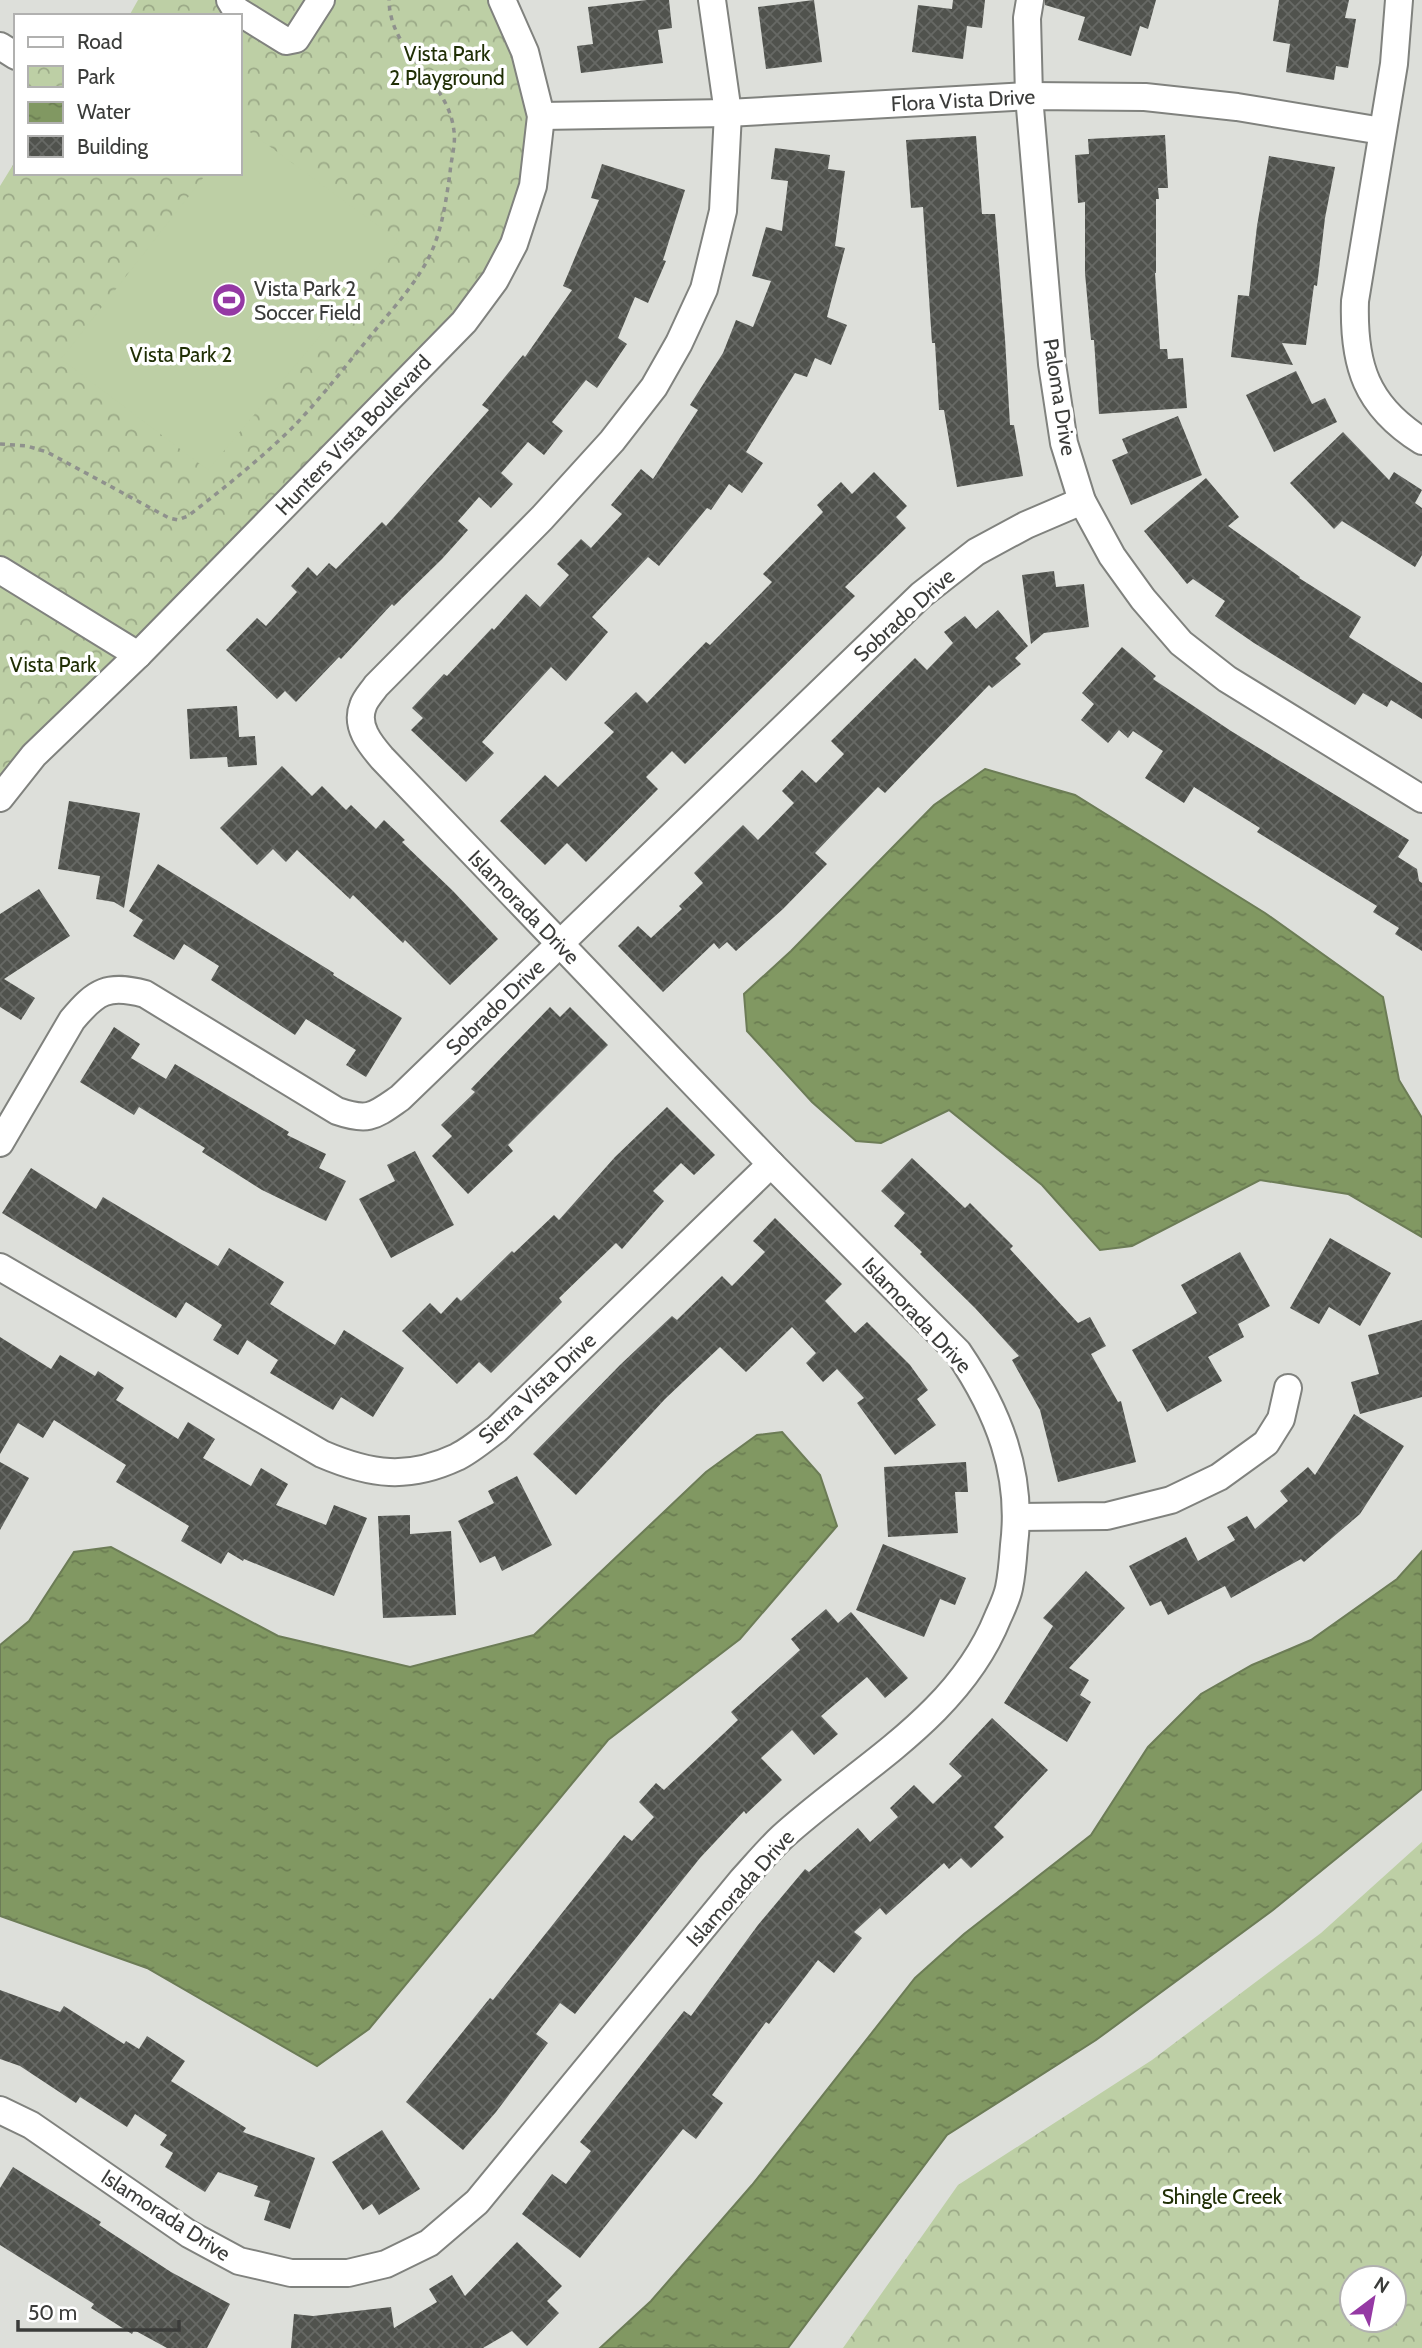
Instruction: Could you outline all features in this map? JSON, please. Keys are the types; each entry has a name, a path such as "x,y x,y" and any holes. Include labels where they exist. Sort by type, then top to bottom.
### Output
{"street":[{"path":"230,0 236,10 286,41 296,38 321,0"},
{"name":"Hunters Vista Boulevard","path":"0,798 34,755 138,655 464,322 495,280 514,244 533,186 541,116 525,52 502,0"},
{"name":"Islamorada Drive","path":"0,2110 31,2125 189,2234 239,2261 291,2273 348,2273 386,2264 429,2243 477,2202 742,1880 781,1838 917,1727 957,1687 989,1639 1009,1590 1018,1517 1011,1464 1001,1432 981,1386 958,1352 771,1164 559,944 367,740 362,726 362,707 376,686 560,499 612,441 654,387 679,343 704,289 723,211 728,113 712,0"},
{"name":"Paloma Drive","path":"1030,0 1027,18 1029,96 1052,363 1064,443 1082,501 1112,556 1143,599 1181,643 1227,679 1422,799"},
{"path":"1399,0 1394,64 1355,301 1354,334 1359,360 1370,388 1387,414 1422,441"},
{"name":"Flora Vista Drive","path":"541,116 728,113 1029,96 1145,97 1237,107 1382,131"},
{"name":"Sobrado Drive","path":"0,1143 72,1020 85,1004 102,992 123,988 145,993 337,1111 358,1118 376,1115 400,1098 921,595 976,552 1026,525 1082,501"},
{"path":"0,570 138,655"},
{"name":"Sierra Vista Drive","path":"0,1267 322,1454 353,1467 384,1473 422,1470 459,1456 498,1429 771,1164"},
{"path":"1018,1517 1107,1516 1171,1500 1219,1477 1266,1443 1281,1419 1288,1388"}],"path":[{"path":"0,444 27,446 47,452 169,518 178,520 188,516 251,467 292,428 326,390 414,283 430,255 439,231 447,193 455,134 451,114 439,92 395,33 389,0"}],"green space":[{"name":"Vista Park 2","path":"138,0 502,0 541,116 495,280 0,798 0,186 14,163 14,175 242,175 242,14 130,14"},
{"name":"Vista Park 2 Soccer Field","path":"242,129 399,241 208,470 61,359 205,175 242,175"},
{"name":"Shingle Creek","path":"1422,1842 1422,2348 843,2348 958,2185 1152,2060 1321,1933"}],"water":[{"path":"985,769 1075,795 1265,913 1383,997 1399,1080 1422,1118 1422,1237 1348,1194 1260,1180 1132,1246 1100,1250 1042,1185 949,1110 881,1143 856,1141 812,1102 747,1031 744,994 791,951 934,805"},
{"path":"782,1432 820,1475 837,1526 740,1639 608,1740 369,2029 317,2066 147,1968 0,1916 0,1645 29,1621 74,1552 111,1547 278,1636 410,1667 534,1635 706,1472 757,1435"},
{"path":"1422,1551 1422,1789 1273,1910 1096,2040 947,2135 788,2348 600,2348 651,2301 752,2185 915,1978 964,1934 1091,1835 1148,1747 1201,1694 1252,1665 1311,1640 1397,1579"}],"building":[{"path":"669,0 672,28 658,30 663,63 581,73 577,46 593,44 588,7"},
{"path":"814,0 822,62 766,69 758,7"},
{"path":"953,0 985,0 982,28 967,26 963,59 912,52 918,5 952,9"},
{"path":"1045,0 1156,0 1148,29 1140,26 1131,56 1078,40 1085,17 1045,5"},
{"path":"1279,0 1349,0 1345,18 1356,19 1348,68 1336,66 1334,80 1286,72 1290,44 1273,41"},
{"path":"1165,135 1168,188 1158,188 1159,199 1156,199 1155,273 1160,349 1167,349 1168,359 1183,358 1187,408 1099,414 1094,340 1091,340 1085,273 1085,202 1078,203 1075,155 1089,154 1088,139"},
{"path":"976,136 982,214 995,214 1010,425 1014,425 1023,476 957,487 944,410 939,410 923,207 911,208 906,140"},
{"path":"775,148 830,155 828,169 845,171 835,246 845,248 827,317 847,325 831,365 815,358 807,377 795,373 746,452 763,463 742,493 729,484 711,510 707,508 659,566 648,557 592,617 608,632 566,681 551,667 482,742 494,753 466,782 411,730 423,718 412,708 444,674 447,676 492,628 494,630 526,594 540,607 569,575 557,564 581,539 591,548 622,514 611,505 641,469 653,479 698,410 690,405 723,353 736,320 753,327 771,281 752,276 766,227 782,231 788,181 771,179"},
{"path":"1269,156 1335,167 1306,345 1282,343 1293,365 1231,357 1238,295 1249,296"},
{"path":"602,164 685,190 663,260 666,261 648,303 635,297 618,338 627,344 597,388 586,380 552,422 563,431 544,455 528,442 501,473 513,484 491,508 479,497 458,521 468,530 442,559 394,606 392,604 296,702 285,691 277,699 226,650 257,618 266,626 297,592 291,586 308,567 317,576 329,563 336,569 382,522 386,526 489,410 482,405 523,355 525,357 572,290 563,286 599,200 591,198"},
{"path":"1296,371 1312,404 1325,398 1337,422 1274,452 1246,395"},
{"path":"1178,416 1202,475 1131,505 1112,460 1128,453 1122,439"},
{"path":"1343,432 1389,480 1394,472 1422,490 1415,503 1422,508 1422,555 1415,567 1342,521 1334,529 1290,483"},
{"path":"874,472 907,506 896,517 906,528 845,587 855,596 685,764 672,751 646,777 658,789 586,862 567,843 545,865 500,821 545,775 558,787 614,732 604,723 636,692 647,703 706,642 710,645 772,582 763,574 823,512 817,505 841,482 852,494"},
{"path":"1206,478 1239,517 1228,526 1299,578 1361,617 1349,637 1422,683 1422,719 1391,700 1387,707 1363,693 1355,705 1215,616 1225,601 1193,579 1187,584 1144,531"},
{"path":"1054,571 1056,587 1084,584 1089,627 1044,633 1031,644 1022,575"},
{"path":"998,610 1028,646 1015,658 1021,664 992,688 989,685 885,793 878,787 815,853 827,864 783,909 736,951 727,942 719,949 714,943 663,992 618,946 638,926 651,938 682,909 679,906 703,883 694,873 743,825 758,840 794,803 782,791 802,770 816,783 844,754 831,741 915,658 927,670 953,643 944,632 965,616 976,629"},
{"path":"1122,647 1156,676 1153,679 1231,731 1409,840 1398,857 1417,869 1419,881 1422,883 1422,951 1395,934 1399,928 1373,912 1377,906 1257,832 1260,828 1194,787 1184,803 1145,778 1163,751 1133,731 1128,738 1119,730 1108,743 1081,720 1094,704 1082,693"},
{"path":"237,706 239,737 255,736 257,765 228,767 227,757 190,759 187,709"},
{"path":"282,766 312,796 322,786 346,810 351,805 376,829 384,820 405,840 402,842 498,939 450,985 405,940 403,943 353,895 350,899 297,850 286,862 273,849 257,865 220,828"},
{"path":"69,801 140,813 124,908 114,902 96,899 100,876 58,869"},
{"path":"158,864 402,1018 366,1077 346,1065 356,1050 306,1019 295,1035 211,980 219,966 184,944 174,960 133,936 143,920 129,911"},
{"path":"39,889 70,936 4,979 35,998 21,1020 0,1007 0,914"},
{"path":"550,1007 560,1017 570,1007 608,1045 508,1145 513,1151 468,1194 432,1156 452,1136 441,1125 475,1092 471,1089"},
{"path":"114,1027 140,1044 131,1058 166,1079 175,1064 289,1132 287,1135 326,1154 319,1168 346,1181 326,1221 262,1190 202,1152 205,1148 139,1107 134,1115 80,1082"},
{"path":"667,1107 715,1155 694,1175 681,1163 653,1191 664,1201 622,1249 616,1243 559,1298 562,1302 491,1373 479,1362 457,1384 402,1331 430,1303 441,1314 457,1297 461,1301 554,1215 559,1220 615,1157"},
{"path":"415,1151 454,1225 391,1258 359,1199 395,1181 387,1165"},
{"path":"912,1158 965,1208 970,1203 1013,1246 1010,1249 1078,1323 1090,1317 1106,1346 1091,1354 1118,1402 1121,1401 1136,1462 1058,1482 1040,1410 1012,1360 1019,1356 920,1254 922,1252 894,1226 905,1213 881,1191"},
{"path":"31,1168 96,1209 103,1197 218,1266 229,1248 284,1282 270,1304 335,1345 344,1330 404,1368 373,1417 341,1397 333,1410 270,1373 278,1360 247,1340 238,1355 213,1340 222,1325 186,1302 176,1318 2,1213"},
{"path":"775,1218 842,1284 825,1301 855,1333 867,1322 910,1365 928,1390 917,1399 936,1425 895,1455 857,1403 864,1398 837,1369 823,1382 806,1363 816,1353 792,1327 746,1372 720,1347 665,1399 576,1495 533,1454 672,1316 677,1320 722,1276 732,1286 765,1252 753,1241"},
{"path":"1330,1238 1391,1273 1360,1326 1329,1307 1319,1324 1290,1308"},
{"path":"1240,1252 1270,1306 1238,1324 1244,1337 1208,1357 1222,1381 1167,1412 1132,1350 1197,1313 1181,1285"},
{"path":"1422,1320 1422,1397 1360,1414 1351,1382 1379,1374 1368,1335"},
{"path":"0,1337 51,1369 60,1355 95,1376 98,1371 124,1388 116,1400 178,1439 188,1422 215,1439 203,1458 251,1486 261,1468 288,1484 276,1505 326,1525 334,1505 367,1518 334,1596 244,1559 243,1561 228,1552 221,1564 181,1541 189,1526 116,1482 126,1465 54,1420 43,1438 18,1423 0,1454"},
{"path":"1354,1414 1404,1446 1360,1514 1304,1562 1301,1559 1231,1598 1225,1586 1168,1615 1161,1601 1150,1606 1129,1566 1186,1537 1198,1561 1235,1540 1227,1527 1247,1516 1255,1529 1288,1501 1280,1491 1308,1467 1315,1475"},
{"path":"0,1462 29,1478 0,1530"},
{"path":"966,1462 968,1492 955,1492 958,1533 888,1537 884,1467"},
{"path":"517,1476 552,1545 502,1571 495,1556 480,1563 458,1521 494,1503 488,1491"},
{"path":"410,1515 410,1534 451,1531 456,1615 383,1618 378,1516"},
{"path":"883,1544 966,1578 955,1605 940,1599 924,1637 856,1610"},
{"path":"1086,1571 1125,1608 1069,1668 1089,1680 1080,1695 1091,1702 1067,1742 1004,1703 1053,1626 1043,1618"},
{"path":"826,1609 838,1623 851,1612 908,1678 885,1698 867,1677 821,1716 838,1734 814,1755 792,1730 761,1758 782,1780 746,1814 744,1811 700,1858 575,2014 560,2003 536,2034 548,2043 496,2112 463,2150 406,2102 490,1998 493,2000 624,1835 632,1841 654,1817 639,1802 656,1783 664,1790 738,1720 731,1712 800,1650 791,1639"},
{"path":"992,1718 1048,1770 994,1827 1004,1837 971,1868 961,1858 949,1869 944,1863 886,1915 880,1908 854,1932 862,1938 834,1973 818,1960 769,2024 766,2022 712,2095 723,2103 696,2139 683,2129 580,2258 522,2214 552,2174 566,2184 591,2151 580,2142 684,2011 691,2016 758,1925 805,1869 809,1872 858,1828 870,1842 898,1817 890,1808 914,1785 933,1804 962,1776 949,1764"},
{"path":"0,1990 60,2012 64,2006 124,2044 126,2041 139,2049 147,2036 185,2061 171,2081 246,2128 243,2132 315,2158 290,2229 264,2220 270,2201 254,2196 258,2186 218,2172 205,2192 165,2167 173,2153 160,2145 167,2135 135,2114 127,2127 80,2097 76,2103 20,2066 0,2059"},
{"path":"382,2130 420,2189 379,2215 372,2204 363,2210 332,2162"},
{"path":"13,2167 101,2222 99,2225 171,2272 230,2304 207,2348 167,2348 134,2330 132,2334 91,2308 94,2304 0,2245 0,2188"},
{"path":"517,2242 562,2286 547,2301 559,2313 527,2346 512,2331 483,2348 291,2348 294,2314 313,2316 391,2307 394,2328 437,2302 429,2289 452,2275 465,2296"}],"place":[{"name":"Vista Park 2 Soccer Field","path":"229,300"}],"park label":[{"name":"Vista Park 2 Playground","path":"447,65"},
{"name":"Vista Park","path":"53,664"}]}
